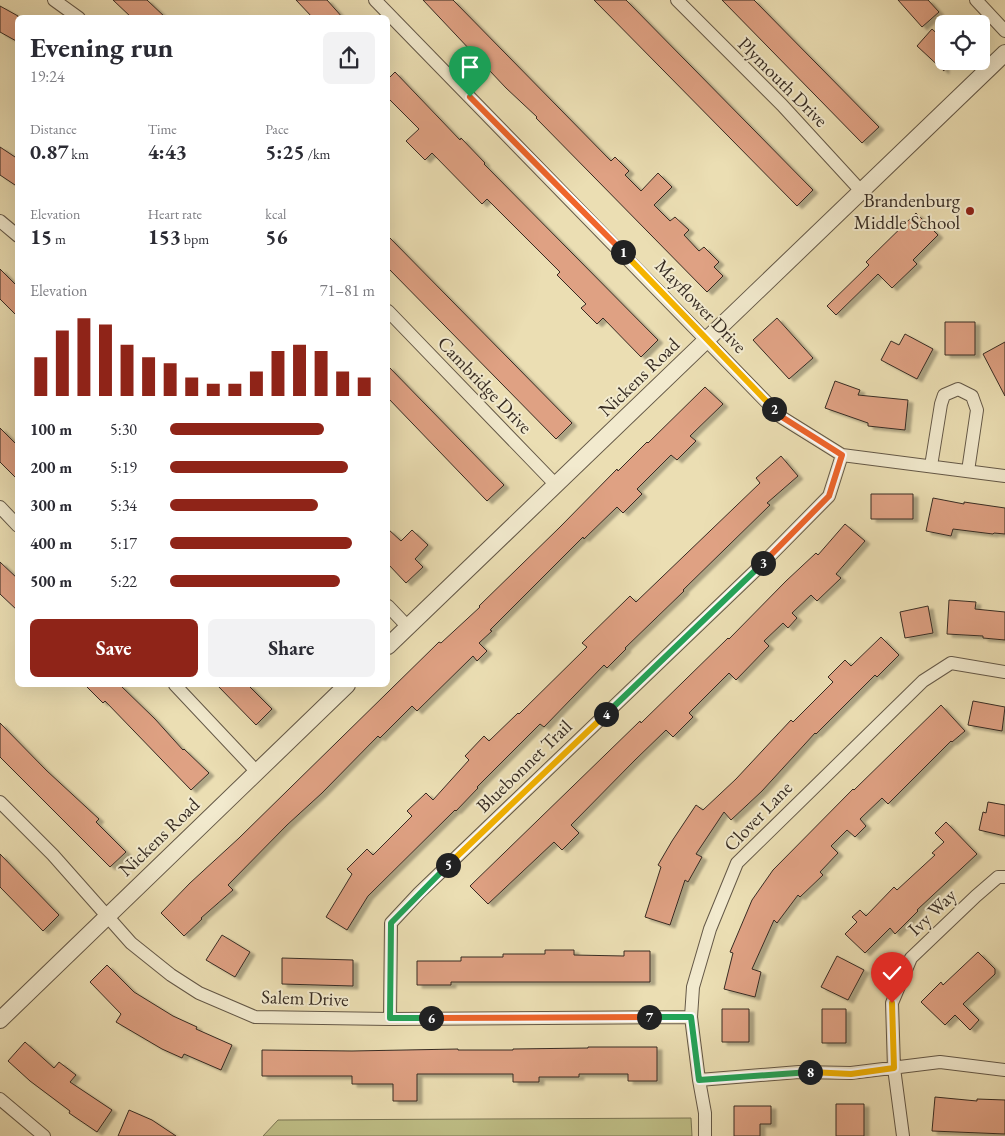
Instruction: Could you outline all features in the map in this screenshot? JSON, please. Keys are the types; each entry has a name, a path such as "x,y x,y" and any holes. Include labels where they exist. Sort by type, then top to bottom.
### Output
{"street":[{"path":"54,0 75,15"},
{"name":"Mayflower Drive","path":"375,0 390,15"},
{"name":"Plymouth Drive","path":"677,0 782,105 861,191"},
{"path":"976,0 1005,31"},
{"name":"Mayflower Drive","path":"390,15 782,417 842,455 1005,476"},
{"name":"Nickens Road","path":"390,644 1005,53"},
{"path":"0,221 15,234"},
{"name":"Cambridge Drive","path":"390,313 556,485"},
{"path":"931,466 944,395 958,389 972,396 978,410 968,471"},
{"name":"Bluebonnet Trail","path":"390,1018 391,923 419,893 754,571 829,496 842,455"},
{"path":"0,507 15,523"},
{"path":"390,608 408,627"},
{"name":"Clover Lane","path":"705,1136 705,1113 691,1017 693,987 710,929 736,863 923,681 951,663 1005,672"},
{"path":"177,687 256,771"},
{"name":"Nickens Road","path":"0,1020 345,687"},
{"name":"Salem Drive","path":"0,802 53,855 132,943 171,975 199,993 255,1017 691,1017"},
{"name":"Ivy Way","path":"903,1136 894,1068 892,1003 911,958 998,877 1005,877"},
{"path":"699,1080 799,1072 851,1074 940,1062 1005,1070"},
{"path":"0,1099 44,1136"}],"green space":[{"path":"691,1118 692,1136 263,1136 278,1120"}],"building":[{"path":"113,0 147,0 163,15 129,15"},
{"path":"296,0 327,0 340,15 310,15"},
{"path":"423,0 453,0 611,161 615,157 629,171 625,175 641,191 658,173 672,187 654,205 670,221 675,217 689,230 684,235 699,251 704,247 719,262 714,267 723,276 707,292 537,117 506,88"},
{"path":"594,0 626,0 813,190 797,206"},
{"path":"722,0 754,0 879,127 862,143"},
{"path":"898,0 928,0 939,12 922,27"},
{"path":"0,6 16,15 15,40 0,32"},
{"path":"932,29 935,32 935,63 917,46"},
{"path":"395,72 658,340 641,357 603,318 597,324 581,308 586,304 557,275 560,272 487,199 482,204 432,153 425,160 406,141 419,129 390,100 390,77"},
{"path":"0,147 15,157 15,185 0,175"},
{"path":"916,213 938,235 913,260 917,264 892,288 878,274 836,315 827,306 869,265 866,262"},
{"path":"390,238 572,423 556,439 390,270"},
{"path":"0,269 15,284 15,314 0,299"},
{"path":"777,318 813,358 789,379 753,340"},
{"path":"945,322 975,322 975,355 945,355"},
{"path":"905,334 933,349 917,379 881,360 891,341 899,345"},
{"path":"1005,342 1005,396 983,354"},
{"path":"390,368 504,485 487,501 390,400"},
{"path":"835,381 860,390 858,395 908,400 905,430 868,426 868,423 825,408"},
{"path":"705,387 723,404 690,436 696,441 677,460 671,455 637,489 642,494 623,513 617,507 584,539 583,537 490,630 492,631 479,643 487,651 477,661 473,656 417,711 412,706 380,738 378,736 228,885 233,890 184,936 161,913 439,642 441,643 480,607 617,469 618,471"},
{"path":"0,428 15,443 15,477 0,462"},
{"path":"781,456 798,476 767,503 770,505 607,668 604,665 544,727 540,724 477,787 456,811 368,896 347,930 326,917 352,874 347,869 367,849 373,855 412,816 407,811 426,793 433,800 469,760 465,756 484,736 489,741 519,714 587,647 582,643 630,596 636,602 760,483 756,478"},
{"path":"871,494 913,494 913,519 871,519"},
{"path":"933,498 964,504 964,502 1005,508 1005,534 953,529 951,536 926,531"},
{"path":"845,524 865,541 836,574 841,578 817,601 811,595 792,613 797,618 788,628 783,623 764,641 769,646 736,680 729,673 689,713 693,717 673,737 666,730 635,760 571,825 579,833 562,850 554,842 488,904 470,886 640,721 641,723 729,639 786,581 816,553 818,555"},
{"path":"412,530 428,545 415,559 423,567 406,583 390,566 390,531 401,541"},
{"path":"0,562 15,576 15,608 0,594"},
{"path":"949,600 976,602 975,609 1005,612 1005,640 983,638 983,636 947,634"},
{"path":"928,606 933,633 905,638 900,612"},
{"path":"881,637 899,655 877,677 875,675 815,733 762,791 731,820 724,812 696,854 702,857 688,882 685,880 670,925 645,917 661,867 658,865 696,805 703,810 736,779 791,720 793,722 833,682 828,677 845,660 851,666"},
{"path":"87,687 122,687 183,750 209,773 191,790 105,701 103,703"},
{"path":"219,687 250,687 272,709 256,725"},
{"path":"973,701 1005,707 1002,731 968,725"},
{"path":"941,705 965,731 951,741 888,804 882,798 860,819 866,826 855,837 847,830 831,846 838,853 820,872 823,875 800,897 798,895 777,923 774,920 752,969 761,972 755,997 724,989 733,953 730,952 752,900 773,870 853,789"},
{"path":"0,723 47,771 99,819 96,822 126,852 110,867 0,757"},
{"path":"988,802 1005,805 1005,836 979,830 983,812 986,813"},
{"path":"946,822 977,854 917,910 895,934 890,928 865,953 845,934 857,922 852,917 860,910 866,916 894,887 897,890 935,855 932,853 944,842 935,833"},
{"path":"0,854 59,915 43,931 0,887"},
{"path":"222,935 250,952 235,977 206,960"},
{"path":"545,950 574,950 574,955 624,956 624,951 650,951 650,982 451,982 451,985 417,985 417,961 461,961 461,957 545,954"},
{"path":"978,952 995,969 995,974 963,1004 979,1020 970,1030 955,1015 945,1025 921,1002 941,982 943,985"},
{"path":"837,956 864,970 848,1000 821,987"},
{"path":"282,958 353,960 353,986 282,984"},
{"path":"107,965 134,992 173,1016 197,1027 196,1029 232,1045 221,1070 184,1054 182,1058 162,1049 116,1022 121,1014 90,982"},
{"path":"722,1009 749,1009 749,1042 722,1042"},
{"path":"822,1009 846,1009 846,1043 822,1043"},
{"path":"25,1042 54,1068 59,1062 76,1075 70,1082 112,1110 97,1132 69,1113 70,1111 30,1081 8,1061"},
{"path":"657,1047 657,1081 628,1081 628,1074 579,1074 579,1077 539,1077 539,1082 513,1082 513,1074 417,1074 417,1101 393,1101 393,1084 352,1084 352,1076 262,1076 262,1050 513,1050"},
{"path":"935,1097 977,1101 977,1099 1005,1100 1005,1134 932,1131"},
{"path":"836,1104 864,1104 864,1136 836,1136"},
{"path":"734,1106 771,1106 771,1124 760,1124 760,1136 734,1136"},
{"path":"129,1110 152,1120 176,1136 118,1136"}],"place":[{"name":"Brandenburg Middle School","path":"970,211"}],"route":[{"path":"470,97 782,417 842,455 829,496 754,571 419,893 391,923 390,1018 691,1017 699,1080 799,1072 851,1074 894,1068 892,1003"}]}
